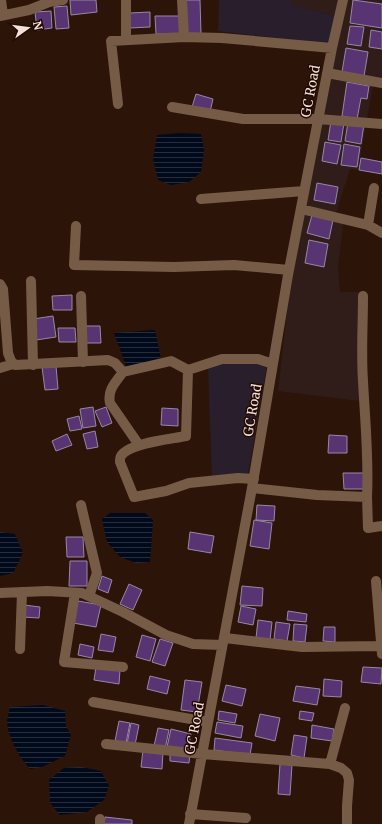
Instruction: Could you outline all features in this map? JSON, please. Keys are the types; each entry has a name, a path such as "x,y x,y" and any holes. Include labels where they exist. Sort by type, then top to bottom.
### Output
{"street":[{"path":"1,0 2,15 28,10 49,2 63,0"},
{"path":"126,0 126,40"},
{"path":"182,0 184,37"},
{"name":"GC Road","path":"190,819 253,484 289,270 332,48 343,0"},
{"path":"118,104 111,41 184,37 222,38 332,48"},
{"path":"327,74 382,83"},
{"path":"172,107 244,120 318,119 382,124"},
{"path":"201,199 304,191"},
{"path":"368,225 376,193"},
{"path":"301,209 368,225 382,233"},
{"path":"76,226 74,265 234,265 289,270"},
{"path":"31,280 33,365"},
{"path":"0,284 3,289 8,353 13,364"},
{"path":"81,296 83,362"},
{"path":"363,296 362,380 368,452 368,528 382,526"},
{"path":"139,445 110,403 108,396 123,372 171,361 188,370 222,359 258,359 273,364"},
{"path":"0,368 13,364 33,365 108,360 115,363 123,372"},
{"path":"188,370 186,436 139,445 125,451 121,456 120,462 134,497 189,483 238,478 253,484 317,495 367,497"},
{"path":"81,505 97,573 89,596"},
{"path":"0,593 48,591 82,593 123,612 166,635 193,644 223,642 381,650 376,581"},
{"path":"20,649 22,592"},
{"path":"75,593 64,662 123,667"},
{"path":"93,702 208,722"},
{"path":"330,764 344,708"},
{"path":"106,744 202,754 330,764 341,768 347,773 349,780 347,806 348,824"},
{"path":"190,819 246,818"}],"shaded area":[{"path":"219,0 291,0 291,5 335,16 329,44 218,31"},
{"path":"291,0 339,0 335,16 290,5"},
{"path":"348,0 382,0 382,86 373,85 358,170 350,169 336,213 344,216 338,268 340,292 361,292 360,401 278,391 291,278"},
{"path":"224,361 244,361 267,365 248,474 212,476 208,369"}],"water":[{"path":"181,133 201,134 204,150 201,172 189,182 171,185 158,180 153,159 157,135"},
{"path":"155,330 161,359 127,369 114,333"},
{"path":"110,513 145,513 153,520 150,562 136,563 120,557 107,542 102,519"},
{"path":"0,532 15,534 23,553 13,573 0,576"},
{"path":"43,705 65,711 66,726 71,735 65,756 42,767 30,769 18,754 12,742 7,723 10,707"},
{"path":"81,767 101,771 109,786 104,800 87,812 60,815 50,803 49,780 64,768"}],"building":[{"path":"70,0 96,0 97,12 71,15"},
{"path":"186,0 200,0 201,34 186,34"},
{"path":"353,0 382,4 382,28 350,23"},
{"path":"67,6 69,28 56,29 54,7"},
{"path":"51,11 52,28 37,30 35,12"},
{"path":"150,12 150,27 130,28 130,13"},
{"path":"155,16 180,16 180,34 156,34"},
{"path":"350,26 364,27 361,46 347,44"},
{"path":"371,30 382,32 382,49 369,47"},
{"path":"346,48 368,52 364,76 342,72"},
{"path":"347,82 369,86 367,99 361,98 357,119 342,116"},
{"path":"196,94 213,99 210,112 192,107"},
{"path":"331,121 344,123 341,142 328,140"},
{"path":"348,122 364,124 361,144 345,141"},
{"path":"325,142 341,145 337,164 322,161"},
{"path":"344,144 360,147 357,167 341,165"},
{"path":"361,158 382,162 382,174 359,170"},
{"path":"317,183 338,187 335,204 314,200"},
{"path":"312,215 333,220 329,239 307,233"},
{"path":"309,240 328,244 324,267 305,263"},
{"path":"72,295 72,310 53,310 52,296"},
{"path":"53,316 56,337 36,340 33,319"},
{"path":"84,326 100,326 101,343 85,343"},
{"path":"58,328 75,328 76,342 59,342"},
{"path":"56,366 58,389 45,390 42,367"},
{"path":"93,407 96,426 83,428 80,409"},
{"path":"106,407 112,423 102,427 95,411"},
{"path":"162,408 178,409 178,426 161,425"},
{"path":"79,416 82,429 70,431 67,419"},
{"path":"95,431 98,447 87,449 83,434"},
{"path":"67,434 72,445 56,451 52,441"},
{"path":"329,435 347,436 347,453 328,453"},
{"path":"343,473 364,473 364,489 344,489"},
{"path":"257,505 275,506 274,521 256,520"},
{"path":"254,520 272,523 269,549 250,546"},
{"path":"190,532 214,536 211,553 188,549"},
{"path":"66,537 83,537 84,557 67,557"},
{"path":"70,561 87,561 87,586 69,586"},
{"path":"102,576 112,580 108,593 98,589"},
{"path":"129,584 142,590 133,610 120,604"},
{"path":"242,586 263,588 262,606 240,605"},
{"path":"78,601 101,605 96,627 73,623"},
{"path":"24,605 40,607 39,618 22,617"},
{"path":"241,606 256,609 253,625 238,622"},
{"path":"288,611 307,614 306,622 287,620"},
{"path":"258,620 272,622 270,640 256,638"},
{"path":"276,622 290,624 287,641 274,639"},
{"path":"294,624 307,625 305,642 293,641"},
{"path":"324,627 335,627 335,642 323,641"},
{"path":"101,634 116,637 113,652 98,650"},
{"path":"142,635 156,639 150,661 136,657"},
{"path":"160,639 173,643 165,666 152,662"},
{"path":"80,644 94,647 92,658 78,655"},
{"path":"96,667 120,670 119,684 94,680"},
{"path":"363,667 382,668 381,684 361,682"},
{"path":"150,676 170,681 167,694 147,689"},
{"path":"324,679 342,681 341,697 323,696"},
{"path":"185,680 202,682 197,712 181,710"},
{"path":"226,685 246,689 242,706 222,701"},
{"path":"296,686 320,689 317,705 293,701"},
{"path":"219,711 237,714 235,723 218,720"},
{"path":"300,711 314,713 312,721 299,719"},
{"path":"260,714 280,718 275,741 255,736"},
{"path":"119,721 130,723 126,743 115,741"},
{"path":"217,722 243,726 241,738 215,733"},
{"path":"131,723 139,725 135,745 127,744"},
{"path":"312,725 334,729 332,741 311,738"},
{"path":"158,728 169,730 165,749 154,746"},
{"path":"171,729 191,734 188,751 167,747"},
{"path":"294,735 307,737 304,758 291,755"},
{"path":"215,738 252,743 250,755 214,750"},
{"path":"143,750 163,752 162,769 141,767"},
{"path":"170,752 190,754 189,763 170,761"},
{"path":"280,764 292,765 290,795 278,794"},
{"path":"105,817 132,820 132,824 104,824"}]}
